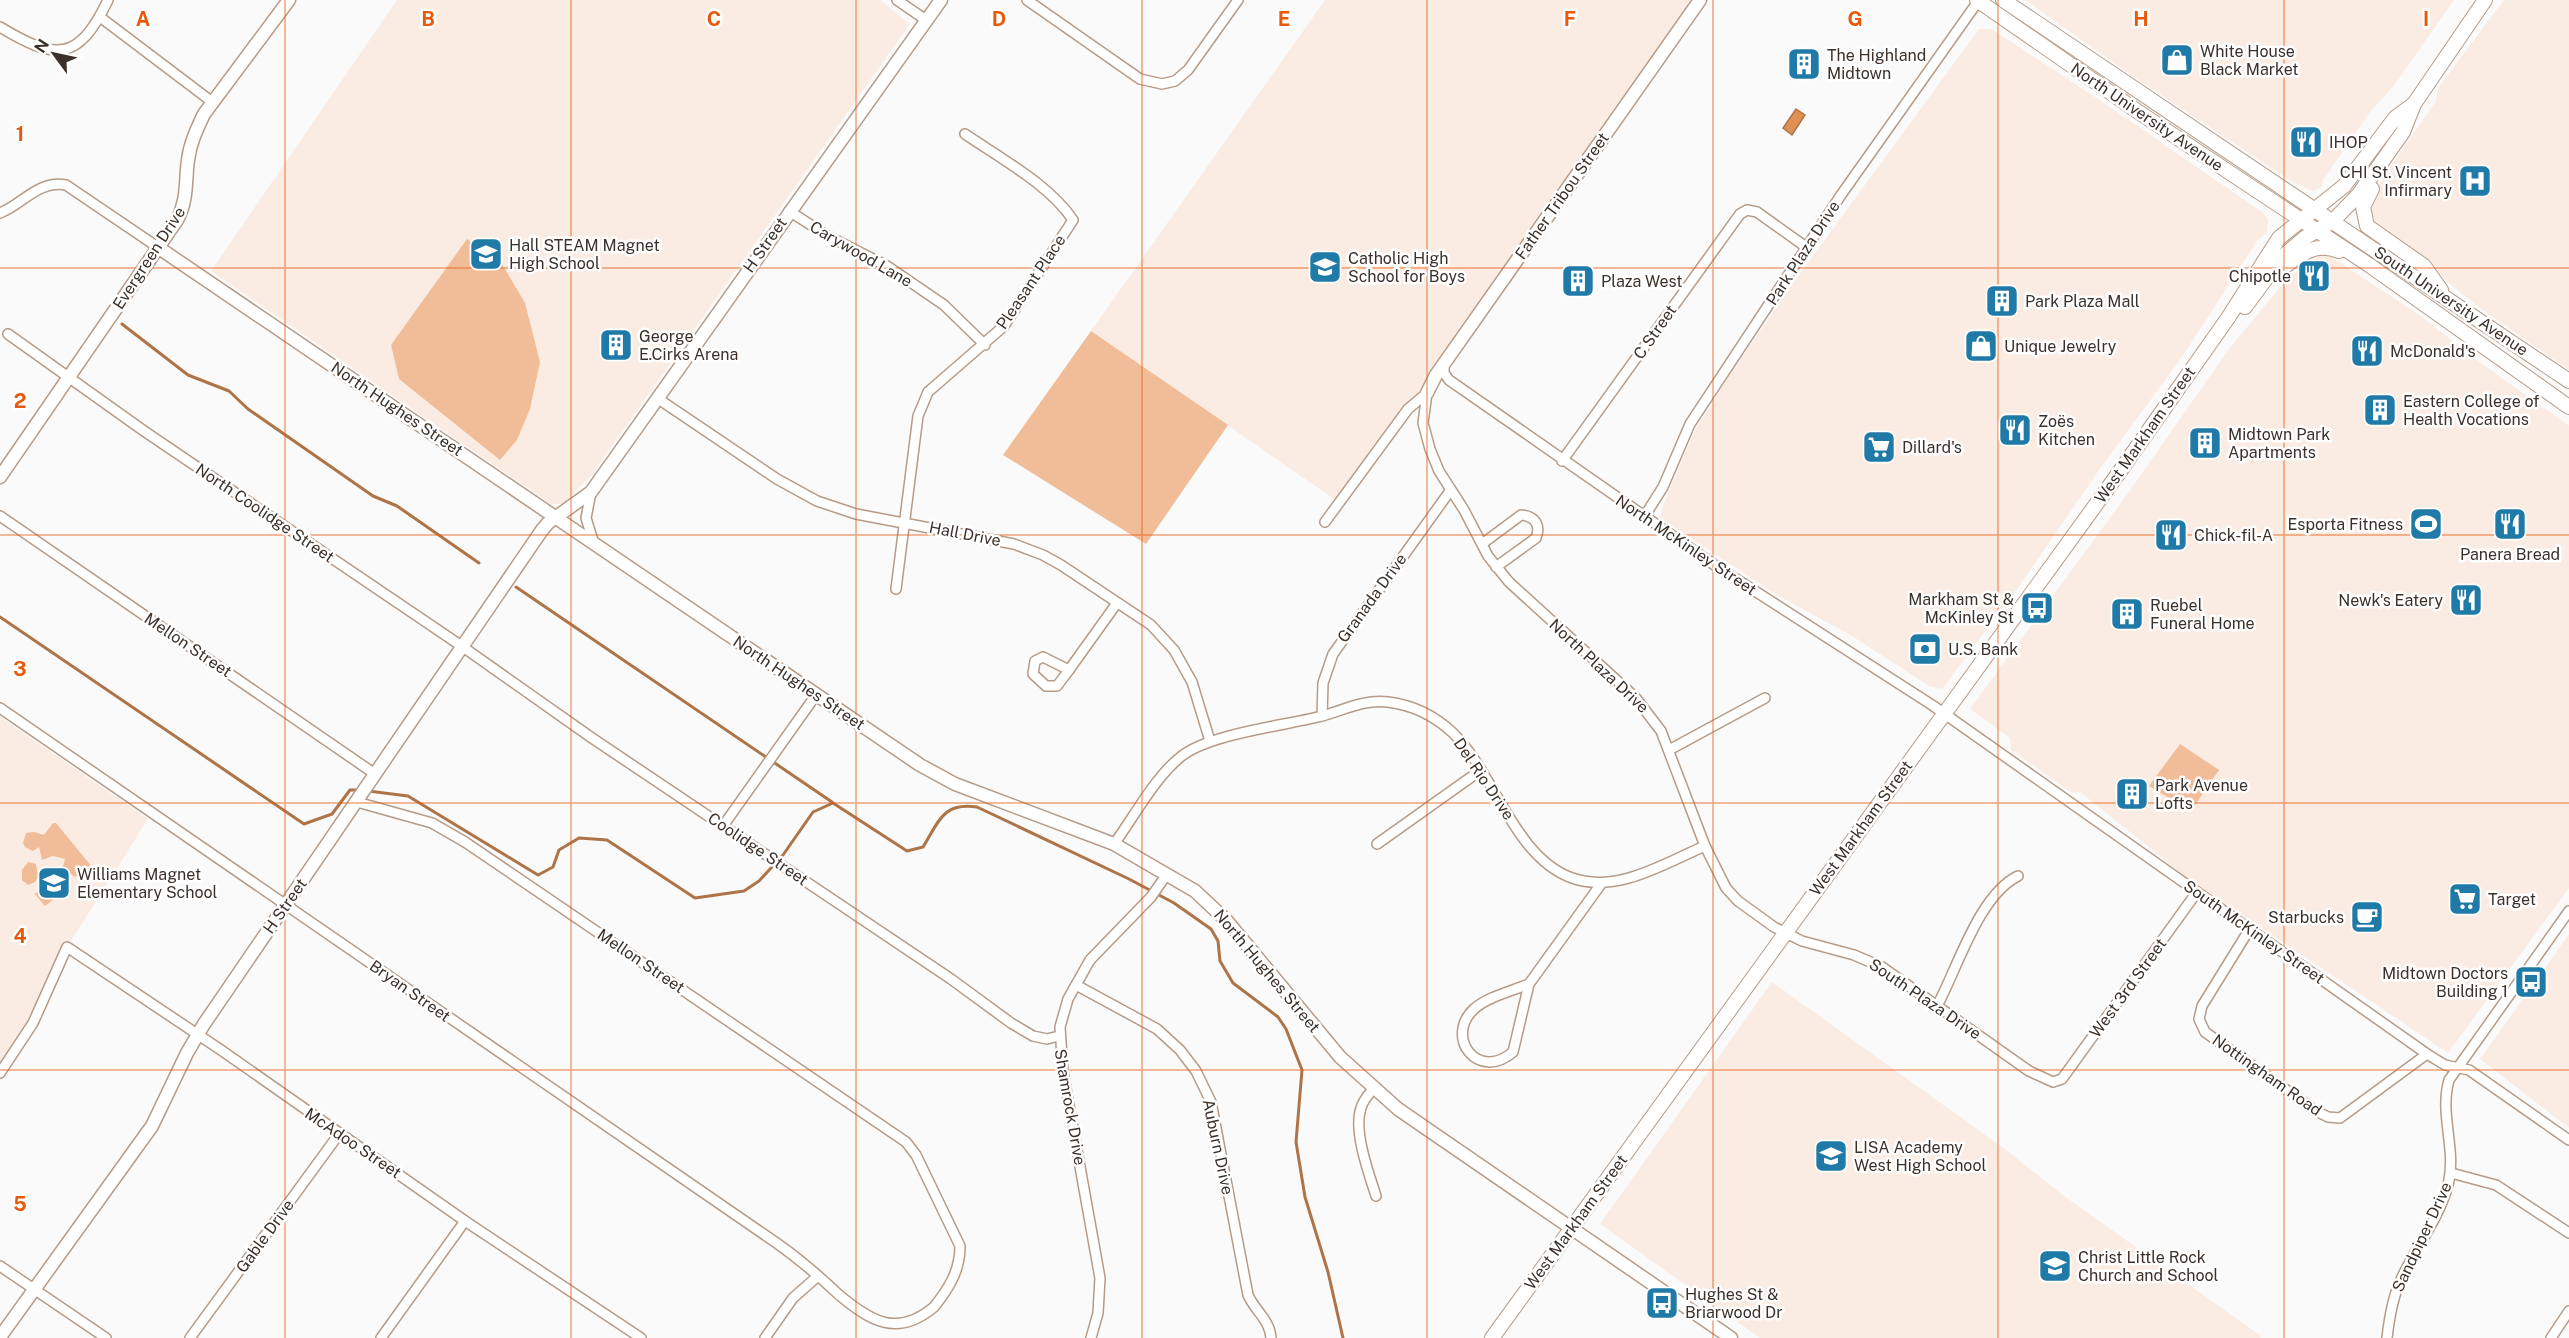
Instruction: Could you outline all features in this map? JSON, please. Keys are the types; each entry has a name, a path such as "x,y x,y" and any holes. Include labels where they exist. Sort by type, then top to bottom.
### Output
{"main road":[{"name":"North University Avenue","path":"1978,0 2317,232"},
{"name":"North University Avenue","path":"2003,0 2333,221"},
{"name":"West Markham Street","path":"2228,318 2246,306 2290,249 2333,221 2359,194 2403,132 2414,104 2485,0"},
{"name":"West Markham Street","path":"1492,1338 2113,481 2228,318 2279,238 2344,186 2395,118 2414,104"},
{"path":"2403,132 2397,150 2365,199 2362,207 2364,216 2367,226 2424,266 2445,297"},
{"name":"South University Avenue","path":"2333,221 2569,381"},
{"name":"South University Avenue","path":"2317,232 2361,259 2569,406"},
{"path":"2264,282 2304,252 2322,246 2361,259"}],"street":[{"path":"0,27 37,48 60,51 76,45 100,17 108,0"},
{"name":"Evergreen Drive","path":"0,477 177,220 187,194 188,160 195,133 211,101 289,0"},
{"path":"897,0 926,20"},
{"name":"H Street","path":"0,1337 152,1126 198,1035 542,530 591,492 941,0"},
{"path":"1027,0 1140,79 1162,84 1175,81 1188,70 1238,0"},
{"name":"Father Tribou Street","path":"1427,393 1444,364 1700,0"},
{"name":"Park Plaza Drive","path":"1644,517 1663,487 1690,424 1806,247 1978,0"},
{"path":"100,17 211,101"},
{"name":"Pleasant Place","path":"896,589 918,416 924,398 933,387 985,345 1004,326 1073,220 1044,189 965,134"},
{"name":"North Hughes Street","path":"0,213 38,189 52,184 66,185 816,695 942,778 1113,844 1203,897 1227,921 1340,1057 1398,1109 1572,1228 1722,1336"},
{"name":"C Street","path":"1562,461 1740,214 1752,210 1806,247"},
{"name":"Carywood Lane","path":"789,211 828,236 886,266 944,305 985,345"},
{"name":"North Coolidge Street","path":"8,334 68,378 463,647"},
{"name":"North McKinley Street","path":"1444,364 1444,373 1449,380 1562,461 1770,602 1943,713"},
{"path":"1325,522 1408,409 1427,393"},
{"name":"North Plaza Drive","path":"1427,393 1423,411 1426,436 1439,471 1496,567 1527,599 1644,706 1661,730 1705,846 1726,888 1738,901 1785,933"},
{"name":"Hall Drive","path":"657,398 777,479 817,501 844,512 1029,548 1061,565 1151,626 1180,658 1192,682 1210,741"},
{"name":"Granada Drive","path":"1322,716 1323,683 1333,654 1450,491"},
{"name":"H Street","path":"591,492 586,518 594,544"},
{"path":"1482,544 1521,515 1532,518 1538,527 1536,538 1496,567"},
{"name":"Mellon Street","path":"0,516 373,777"},
{"path":"1069,670 1117,603"},
{"name":"Coolidge Street","path":"463,647 592,738 951,979 1026,1033 1047,1039 1059,1036"},
{"path":"723,826 816,695"},
{"path":"1669,750 1765,698"},
{"name":"Del Rio Drive","path":"1113,844 1172,765 1190,750 1210,741 1322,716 1357,703 1372,701 1403,704 1417,709 1455,734 1537,856 1572,878 1601,884 1632,877 1705,846"},
{"name":"Bryan Street","path":"0,708 778,1244 869,1322 887,1329 903,1329 928,1315 956,1275 960,1258 960,1246 954,1229 912,1148"},
{"name":"South McKinley Street","path":"1943,713 2427,1054 2445,1065 2469,1070 2569,1140"},
{"path":"1377,844 1480,770"},
{"name":"Mellon Street","path":"359,800 432,823 458,837 895,1134 912,1148"},
{"name":"Shamrock Drive","path":"1090,1338 1100,1296 1098,1261 1063,1072 1059,1036 1065,1008 1090,960 1151,897 1167,874"},
{"path":"1937,1006 1989,901 2006,883 2018,876"},
{"path":"1529,984 1480,1005 1468,1016 1463,1039 1468,1052 1474,1057 1491,1063 1505,1059 1513,1052 1529,984 1601,884"},
{"name":"West 3rd Street","path":"2057,1082 2062,1079 2197,892"},
{"name":"Sandpiper Drive","path":"2387,1338 2398,1285 2443,1200 2451,1173 2452,1153 2445,1104 2449,1080 2569,911"},
{"name":"Nottingham Road","path":"2250,930 2202,1005 2199,1019 2205,1032 2316,1111 2328,1117 2340,1118 2427,1054"},
{"name":"South Plaza Drive","path":"1785,933 1810,944 1869,960 2030,1071 2048,1082 2057,1082"},
{"name":"McAdoo Street","path":"0,1072 33,1023 67,946 465,1221 640,1338"},
{"name":"Auburn Drive","path":"1076,984 1157,1029 1180,1050 1196,1071 1211,1102 1248,1295 1252,1305 1266,1320 1271,1334"},
{"path":"1374,1088 1365,1100 1359,1118 1367,1169 1376,1196"},
{"name":"Gable Drive","path":"190,1338 339,1134"},
{"path":"2451,1173 2484,1180 2507,1190 2569,1233"},
{"path":"381,1338 465,1221"},
{"path":"0,1266 106,1338"},
{"path":"765,1338 793,1298 818,1276"},
{"path":"2551,1338 2569,1311"}],"shaded area":[{"name":"Hall STEAM Magnet High School","path":"397,0 880,0 910,24 590,477 563,504 551,504 211,271"},
{"name":"Catholic High School for Boys","path":"1325,0 1700,0 1418,399 1340,503 1091,331"},
{"path":"2025,0 2454,0 2393,87 2372,109 2323,180 2322,187 2313,191 2291,181 2131,75"},
{"name":"CHI St. Vincent Infirmary","path":"2504,0 2569,0 2569,370 2477,306 2426,264 2372,226 2368,207 2371,197 2436,101 2438,88"},
{"name":"Park Plaza Mall","path":"1979,29 1992,29 2101,101 2262,212 2268,219 2267,232 2257,241 2182,357 2099,470 2022,582 1942,689 1929,686 1852,636 1777,595 1660,518 1664,503 1695,430 1730,375 1794,282"},
{"path":"1796,109 1805,115 1792,135 1783,128"},
{"path":"467,239 502,264 525,303 540,362 530,409 517,440 500,460 399,379 391,345"},
{"path":"2318,254 2333,258 2418,314 2485,366 2569,426 2569,888 2448,1053 2186,877 2080,792 2072,793 2011,750 2010,738 1970,709 2126,496 2229,349 2286,280"},
{"path":"1091,331 1228,425 1146,544 1003,455"},
{"name":"Williams Magnet Elementary School","path":"0,717 148,819 67,947 33,1023 0,1070"},
{"path":"2180,744 2219,770 2195,805 2184,807 2149,786"},
{"path":"53,823 56,823 92,867 78,877 73,876 63,867 65,859 53,856 42,860 39,847 33,851 25,847 23,843 26,833 34,832 44,835"},
{"path":"28,862 36,864 38,877 35,882 28,885 22,880 22,870"},
{"path":"57,876 67,889 45,906 35,894"},
{"path":"2569,934 2569,1128 2480,1059"},
{"name":"LISA Academy West High School","path":"1772,982 2006,1150 2064,1196 2261,1336 2260,1338 1760,1338 1600,1224"}],"waterway":[{"path":"122,324 188,375 229,391 248,409 373,496 397,506 479,563"},
{"path":"516,587 832,802"},
{"path":"0,617 304,824 332,814 350,790 358,790"},
{"path":"368,791 408,796 538,875 553,867 559,850 579,838 607,840 695,898 744,891 759,881 783,855 813,812 833,803 907,851 923,847 943,815 949,811 956,807 977,807 1129,879 1174,903 1211,929 1218,941 1220,961 1233,983 1278,1017 1286,1029 1302,1070 1296,1142 1305,1197 1328,1272 1343,1338"}],"place":[{"name":"White House Black Market","path":"2177,60"},
{"name":"The Highland Midtown","path":"1804,64"},
{"name":"IHOP","path":"2306,142"},
{"name":"CHI St. Vincent Infirmary","path":"2475,181"},
{"name":"Hall STEAM Magnet High School","path":"486,254"},
{"name":"Catholic High School for Boys","path":"1325,267"},
{"name":"Chipotle","path":"2314,276"},
{"name":"Plaza West","path":"1578,281"},
{"name":"Park Plaza Mall","path":"2002,301"},
{"name":"George E.Cirks Arena","path":"616,345"},
{"name":"Unique Jewelry","path":"1981,346"},
{"name":"McDonald's","path":"2367,351"},
{"name":"Eastern College of Health Vocations","path":"2380,410"},
{"name":"Zoës Kitchen","path":"2015,430"},
{"name":"Midtown Park Apartments","path":"2205,443"},
{"name":"Dillard's","path":"1879,447"},
{"name":"Esporta Fitness","path":"2426,524"},
{"name":"Panera Bread","path":"2510,524"},
{"name":"Chick-fil-A","path":"2171,535"},
{"name":"Newk's Eatery","path":"2466,600"},
{"name":"Markham St & McKinley St","path":"2037,608"},
{"name":"Ruebel Funeral Home","path":"2127,614"},
{"name":"U.S. Bank","path":"1925,649"},
{"name":"Park Avenue Lofts","path":"2132,794"},
{"name":"Williams Magnet Elementary School","path":"54,883"},
{"name":"Target","path":"2465,899"},
{"name":"Starbucks","path":"2367,917"},
{"name":"Midtown Doctors Building 1","path":"2531,982"},
{"name":"LISA Academy West High School","path":"1831,1156"},
{"name":"Christ Little Rock Church and School","path":"2055,1266"},
{"name":"Hughes St & Briarwood Dr","path":"1662,1303"}]}
